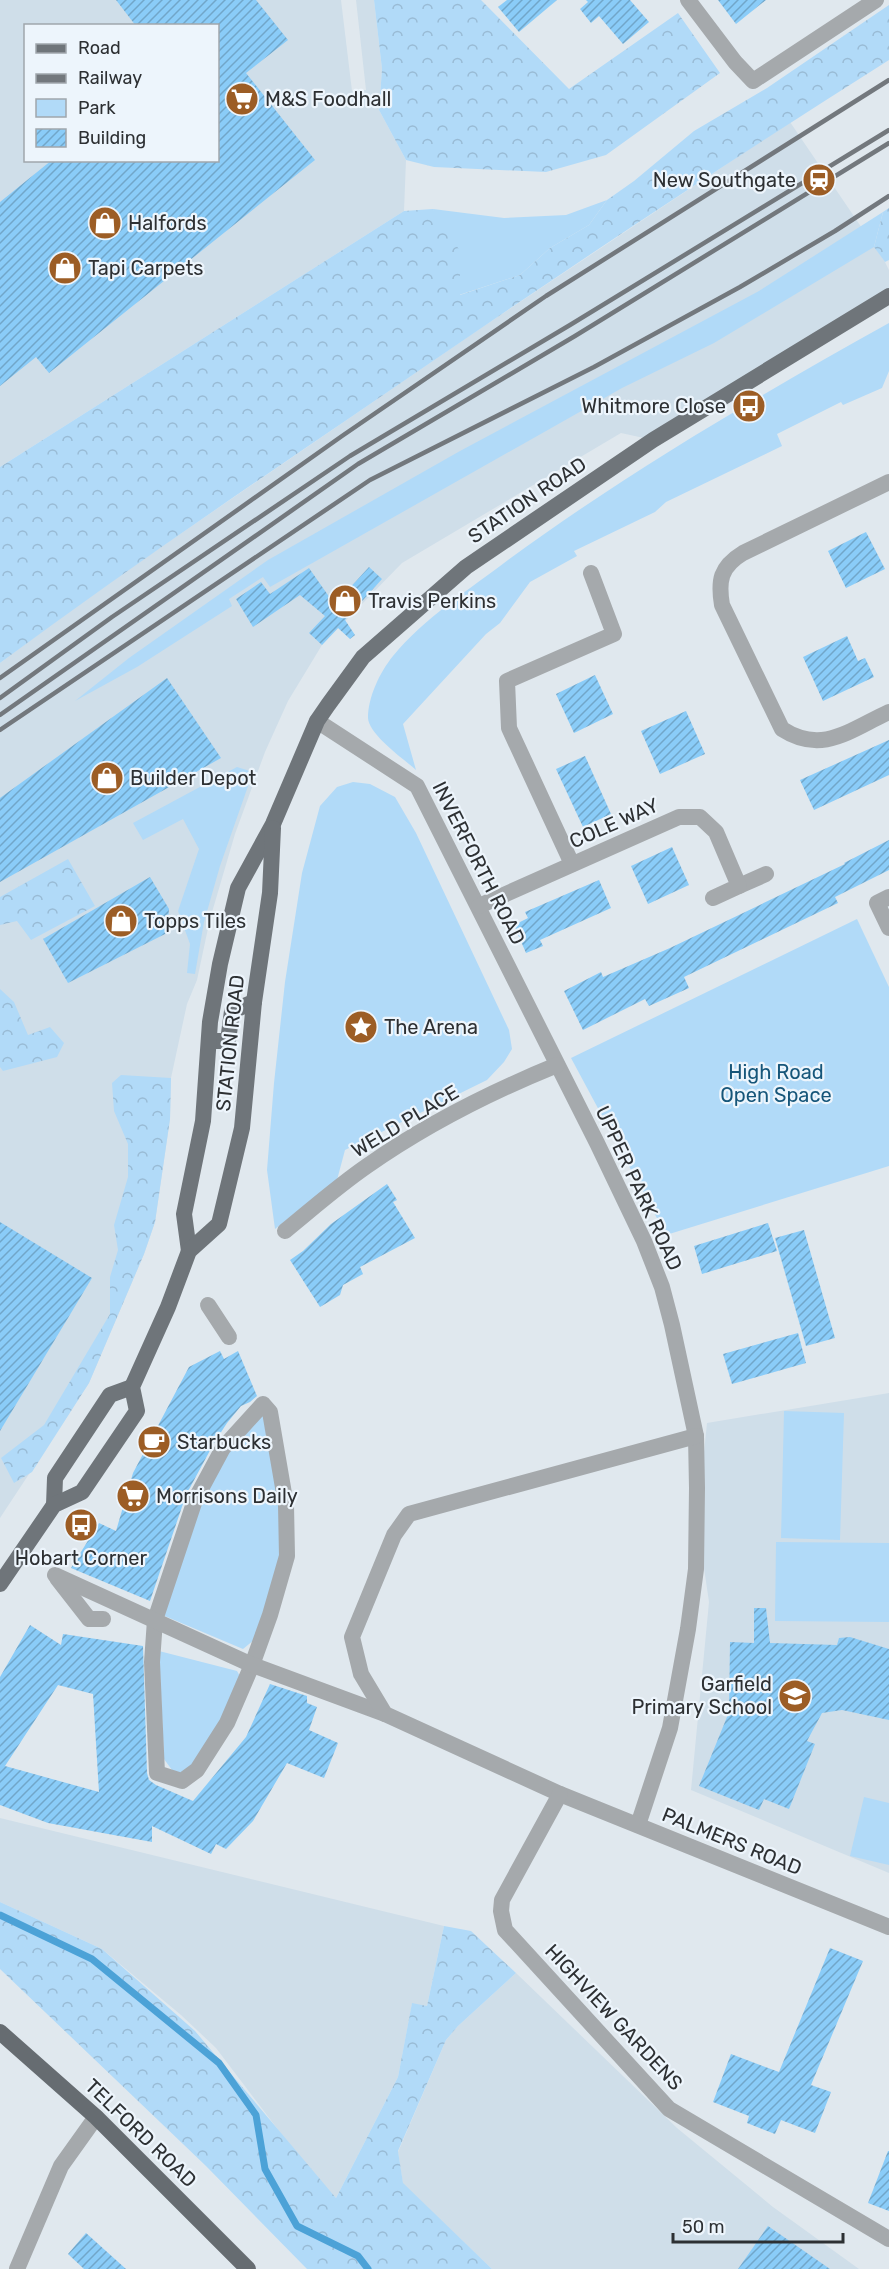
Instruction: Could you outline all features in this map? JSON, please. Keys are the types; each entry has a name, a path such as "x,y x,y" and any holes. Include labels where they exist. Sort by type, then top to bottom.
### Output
{"highway":[{"name":"TELFORD ROAD","path":"0,2032 96,2117 248,2269"}],"main road":[{"name":"STATION ROAD","path":"189,1251 184,1214 202,1121 209,1041 220,964 238,888 273,824 317,721 363,657 466,567 653,440 889,296"},
{"name":"STATION ROAD","path":"54,1505 82,1492 137,1411 132,1387 168,1307 189,1251 219,1224 242,1128 255,1002 270,893 273,824"},
{"path":"209,1041 228,1041 232,1011 255,1002"},
{"path":"0,1584 54,1505 55,1478 110,1395 132,1387"}],"street":[{"path":"688,0 735,62 753,81 876,0"},
{"path":"889,482 734,558 723,571 719,587 722,605 782,729 797,738 825,741 889,712"},
{"path":"572,864 508,728 507,681 614,634 591,573"},
{"name":"INVERFORTH ROAD","path":"317,721 417,786 558,1065"},
{"name":"COLE WAY","path":"479,906 680,817 700,817 716,832 739,886"},
{"path":"712,898 766,874"},
{"path":"883,900 889,928"},
{"name":"WELD PLACE","path":"285,1231 366,1166 393,1149 432,1126 526,1078 558,1065"},
{"name":"UPPER PARK ROAD","path":"558,1065 644,1241 662,1287 675,1335 696,1436 698,1488 696,1569 688,1629 670,1728 638,1825"},
{"path":"208,1305 229,1337"},
{"path":"263,1404 270,1412 286,1504 287,1556 270,1615 227,1723 197,1770 182,1781 157,1773 153,1662 155,1620 195,1500 223,1448 263,1404"},
{"path":"385,1714 361,1674 352,1637 394,1534 409,1514 696,1436"},
{"name":"PALMERS ROAD","path":"103,1619 88,1619 55,1575 252,1665 385,1714 560,1794 889,1927"},
{"path":"125,1619 155,1620"},
{"name":"HIGHVIEW GARDENS","path":"560,1794 502,1900 501,1911 505,1930 669,2109 889,2239"},
{"path":"17,2269 61,2166 96,2117"}],"shaded area":[{"path":"0,0 341,0 352,91 366,90 356,0 374,0 382,69 379,110 406,160 404,211 0,467"},
{"path":"790,122 885,262 889,270 889,296 653,440 621,433 402,563 322,645 288,701 265,752 235,834 210,919 197,980 187,1004 171,1078 170,1119 155,1222 144,1254 89,1383 0,1518 0,663 94,593 481,328"},
{"name":"Garfield Primary School","path":"889,1393 889,1873 691,1790 709,1602 697,1520 707,1423"},
{"path":"0,1818 444,1926 427,2006 412,2004 398,2077 336,2198 298,2156 216,2048 181,2015 102,1949 0,1902"},
{"path":"516,1973 677,2128 773,2207 859,2269 492,2269 403,2184 398,2152 446,2040 458,2026"}],"green space":[{"path":"374,0 481,0 569,89 678,13 720,73 606,155 546,172 434,167 406,160 379,110 382,69"},
{"path":"889,5 889,60 486,325 176,537 0,663 0,467 404,211 433,209 460,251 460,295 520,275 550,248 589,225 607,200 634,181 694,131 767,88"},
{"path":"607,200 589,225 550,248 520,275 459,295 433,209 504,218 566,215"},
{"path":"889,208 889,260 885,262 874,247 883,212"},
{"path":"883,212 874,247 714,343 622,388 270,587 263,577 229,599 232,606 137,667 75,701 129,658 268,560 460,451 759,291"},
{"path":"889,323 889,371 882,388 843,405 841,402 777,434 782,446 666,502 655,512 574,551 577,556 530,582 500,623 486,634 403,724 416,770 374,732 368,718 369,710 372,693 384,669 418,629 448,605 600,496 791,378"},
{"path":"237,767 253,772 220,866 204,922 195,974 187,973 190,944 178,911 199,849 183,819 143,840 133,823"},
{"path":"353,782 370,784 395,797 416,833 509,1030 512,1049 504,1062 487,1080 345,1150 337,1180 275,1229 267,1170 285,982 302,873 320,806 337,787"},
{"path":"68,859 95,906 31,940 17,921 0,925 0,897"},
{"name":"High Road Open Space","path":"857,919 889,987 889,1166 666,1235 571,1058"},
{"path":"0,989 14,1002 28,1035 50,1027 64,1043 57,1057 3,1071 0,1067"},
{"path":"121,1075 171,1078 170,1119 155,1222 144,1254 89,1383 32,1472 14,1483 1,1458 44,1425 110,1314 110,1277 118,1250 114,1225 128,1177 128,1144 114,1111 112,1083"},
{"path":"267,1409 279,1467 281,1574 254,1640 243,1649 160,1614 206,1479"},
{"path":"784,1411 844,1413 840,1540 781,1538"},
{"path":"776,1542 889,1543 889,1622 775,1621"},
{"path":"159,1651 237,1671 241,1678 210,1746 189,1776 172,1770 164,1759"},
{"path":"864,1797 889,1803 889,1865 850,1856"},
{"path":"0,1902 102,1949 195,2031 336,2198 398,2077 412,2003 427,2006 444,1926 471,1931 516,1973 458,2026 446,2040 398,2151 403,2183 492,2269 307,2269 206,2166 0,1969"}],"building":[{"path":"116,0 256,0 288,40 246,73 315,160 49,373 36,357 0,386 0,202 50,162 219,162 219,24 134,24"},
{"path":"507,0 557,0 519,32 498,7"},
{"path":"586,0 630,0 649,22 623,44 599,16 591,23 580,9 588,2"},
{"path":"718,0 766,0 736,24"},
{"path":"866,532 885,569 846,588 828,551"},
{"path":"369,567 382,579 345,620 355,635 350,639 338,628 322,645 309,633 325,616 300,595 253,627 236,599 261,582 270,594 309,568 330,598 340,587 346,592"},
{"path":"847,636 858,661 865,658 874,677 823,701 803,657"},
{"path":"595,675 613,714 574,733 556,694"},
{"name":"Builder Depot","path":"167,678 221,758 0,882 0,798"},
{"path":"686,711 705,754 660,774 641,731"},
{"path":"889,740 889,775 814,810 800,780"},
{"path":"585,756 611,814 583,827 556,769"},
{"path":"889,840 889,870 835,897 838,903 684,977 689,988 649,1006 645,999 583,1030 564,991 601,972 603,977 670,948 845,864"},
{"path":"672,847 689,885 648,904 631,866"},
{"name":"Topps Tiles","path":"150,877 169,909 167,933 68,983 43,939"},
{"path":"599,880 611,908 540,940 543,946 526,953 514,925 528,918 525,912"},
{"path":"387,1184 397,1200 393,1202 415,1238 360,1267 363,1274 343,1285 340,1295 320,1307 290,1260 303,1251 331,1224"},
{"path":"0,1222 92,1278 0,1431"},
{"path":"768,1223 777,1251 702,1274 694,1246"},
{"path":"804,1230 835,1338 806,1346 775,1238"},
{"path":"798,1333 806,1363 732,1384 723,1354"},
{"path":"220,1351 224,1359 238,1351 257,1396 241,1406 227,1423 186,1495 150,1601 71,1568 99,1523 116,1531 133,1473 189,1367"},
{"path":"754,1608 766,1608 770,1643 837,1645 839,1638 850,1637 889,1649 889,1720 842,1710 822,1713 807,1741 815,1744 789,1809 764,1799 759,1810 699,1786 729,1712 730,1642 754,1643"},
{"path":"30,1625 61,1645 63,1634 143,1646 149,1780 193,1801 246,1737 270,1684 307,1696 307,1703 317,1707 309,1730 338,1743 324,1778 287,1763 253,1821 226,1849 216,1844 211,1854 152,1826 152,1842 48,1823 0,1805 0,1677","holes":["58,1685 93,1694 99,1792 5,1766"]},
{"path":"830,1948 863,1961 811,2085 831,2092 815,2133 781,2120 775,2134 747,2123 749,2116 713,2102 731,2054 779,2072"},
{"path":"889,2151 889,2211 868,2203"},
{"path":"768,2226 830,2269 738,2269"},
{"path":"86,2233 126,2269 84,2269 68,2254"}],"waterway":[{"path":"0,1915 92,1959 219,2063 256,2115 265,2169 297,2226 358,2256 368,2269"}],"railway":[{"path":"0,678 342,436 546,296 889,80"},
{"path":"0,698 112,617 350,456 889,130"},
{"path":"0,715 358,464 575,336 889,143"},
{"path":"0,730 370,480 594,367 740,287 889,196"}],"place":[{"name":"M&S Foodhall","path":"242,99"},
{"name":"New Southgate","path":"819,180"},
{"name":"Halfords","path":"105,223"},
{"name":"Tapi Carpets","path":"65,268"},
{"name":"Whitmore Close","path":"749,406"},
{"name":"Travis Perkins","path":"345,601"},
{"name":"Builder Depot","path":"107,778"},
{"name":"Topps Tiles","path":"121,921"},
{"name":"The Arena","path":"361,1027"},
{"name":"Starbucks","path":"154,1442"},
{"name":"Morrisons Daily","path":"133,1496"},
{"name":"Hobart Corner","path":"81,1525"},
{"name":"Garfield Primary School","path":"795,1696"}]}
